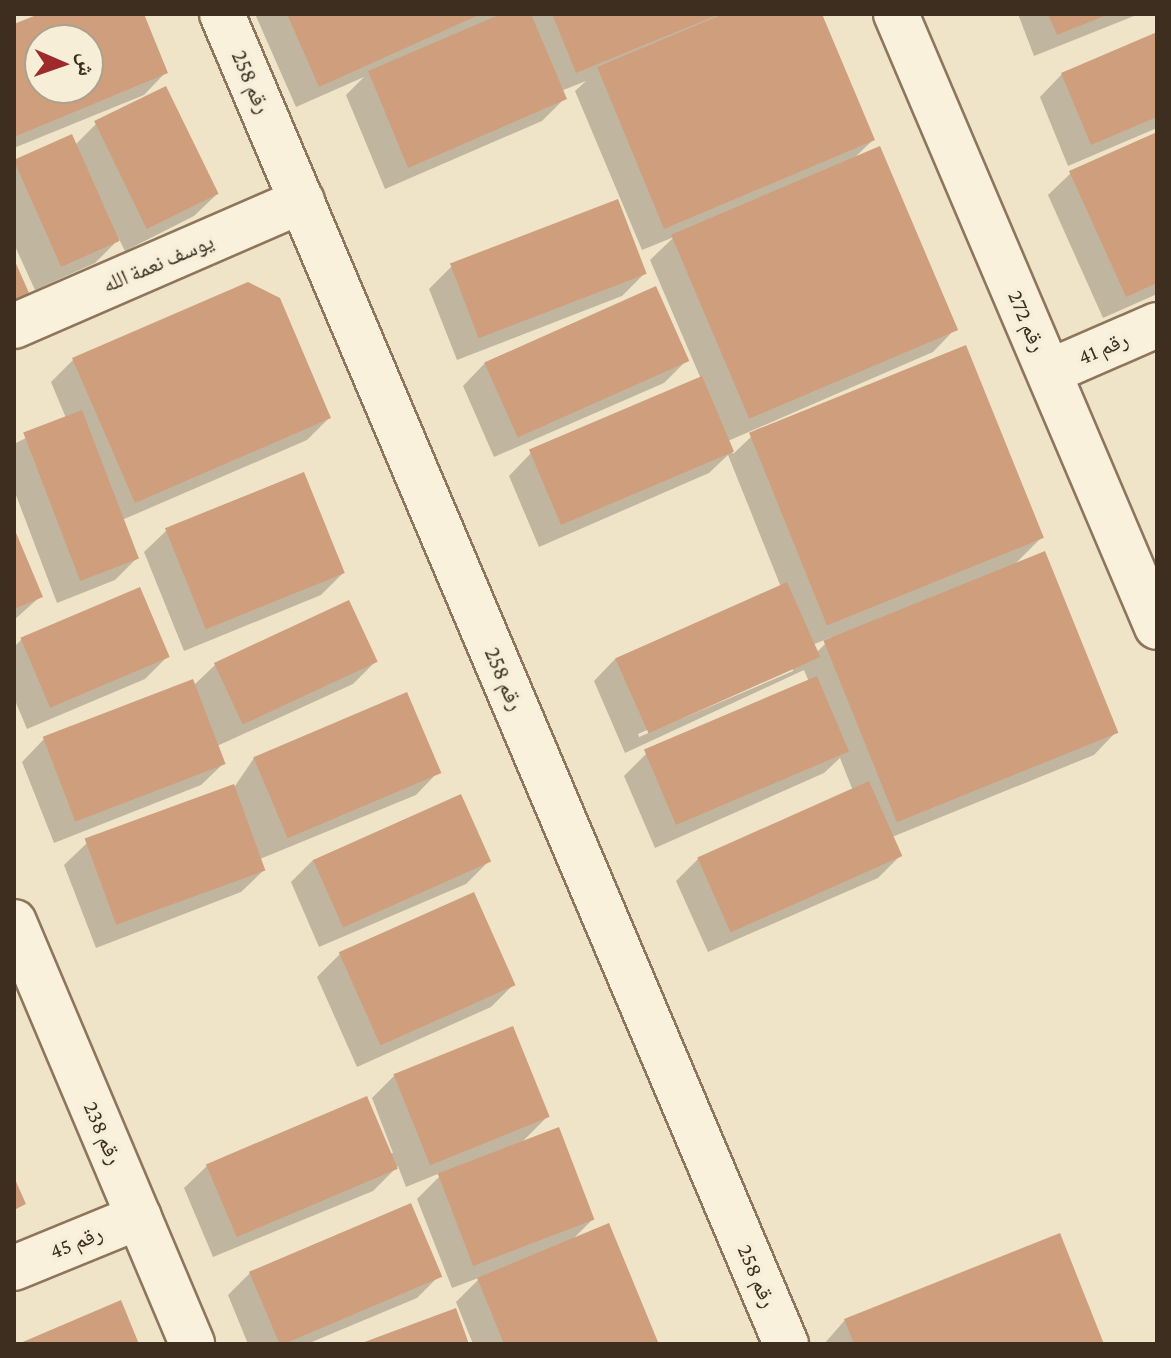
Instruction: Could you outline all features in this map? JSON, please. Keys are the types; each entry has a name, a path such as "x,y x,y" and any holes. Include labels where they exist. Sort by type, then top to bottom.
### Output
{"street":[{"name":"رقم 258","path":"222,14 786,1344"},
{"name":"رقم 272","path":"896,14 1157,627"},
{"name":"يوسف نعمة الله","path":"14,326 302,201"},
{"name":"رقم 41","path":"1049,372 1157,325"},
{"name":"رقم 238","path":"14,922 192,1344"},
{"name":"رقم 45","path":"14,1268 139,1217"}],"building":[{"path":"39,14 144,14 168,73 104,100 104,24 24,24 24,104 93,104 14,137 14,24"},
{"path":"287,14 481,14 319,87"},
{"path":"501,14 531,14 567,99 408,168 368,71"},
{"path":"552,14 720,14 576,73"},
{"path":"723,14 822,14 875,140 664,229 597,67"},
{"path":"1048,14 1109,14 1057,35"},
{"path":"1157,32 1157,117 1091,145 1061,73"},
{"path":"166,86 219,194 147,229 94,121"},
{"path":"1157,132 1157,283 1126,297 1069,171"},
{"path":"72,134 120,241 61,267 14,160"},
{"path":"880,146 958,330 749,419 671,235"},
{"path":"618,199 647,274 479,338 450,264"},
{"path":"14,259 33,302 14,311"},
{"path":"248,282 280,298 331,418 135,503 72,358"},
{"path":"656,286 689,361 518,437 484,362"},
{"path":"966,345 1044,538 827,626 749,433"},
{"path":"702,376 734,451 561,525 529,449"},
{"path":"82,410 139,558 80,581 23,433"},
{"path":"304,472 345,573 206,629 165,528"},
{"path":"14,528 43,597 14,609"},
{"path":"1045,551 1118,733 897,822 823,641"},
{"path":"787,582 820,657 649,733 615,658"},
{"path":"140,587 170,657 50,708 20,638"},
{"path":"349,600 378,662 243,725 214,663"},
{"path":"817,676 849,751 676,825 644,749"},
{"path":"193,679 226,764 75,822 43,737"},
{"path":"407,692 441,773 288,838 253,757"},
{"path":"869,781 902,856 731,932 697,857"},
{"path":"234,784 265,870 116,925 85,838"},
{"path":"461,794 491,862 343,927 313,860"},
{"path":"474,892 515,985 380,1045 339,952"},
{"path":"513,1026 550,1117 430,1165 393,1074"},
{"path":"367,1096 398,1169 237,1237 206,1164"},
{"path":"559,1127 594,1219 473,1266 438,1174"},
{"path":"14,1177 26,1204 14,1210"},
{"path":"411,1203 442,1277 280,1344 249,1272"},
{"path":"609,1223 658,1342 504,1344 477,1278"},
{"path":"1060,1233 1104,1344 854,1344 844,1319"},
{"path":"121,1300 139,1344 18,1344"},
{"path":"456,1308 469,1344 359,1344"}]}
